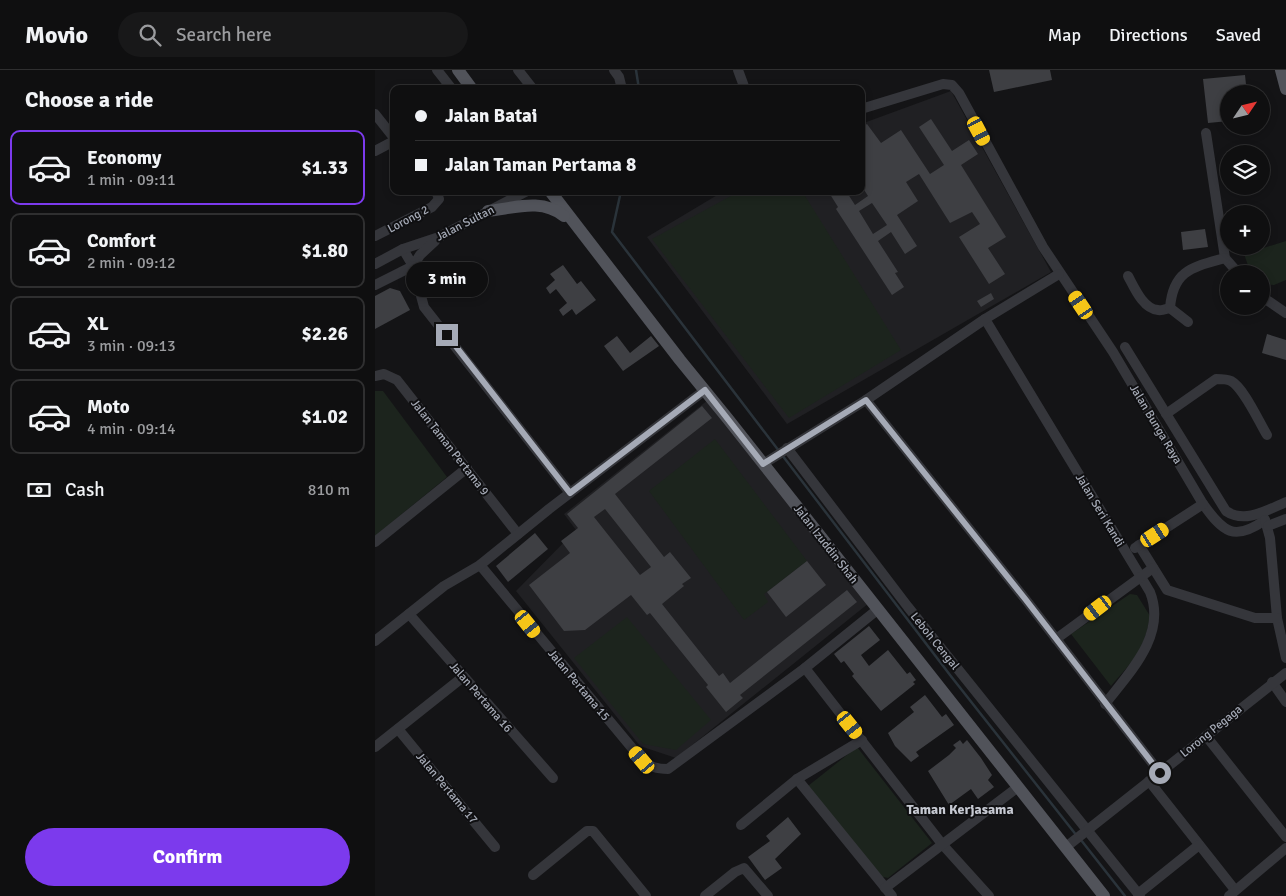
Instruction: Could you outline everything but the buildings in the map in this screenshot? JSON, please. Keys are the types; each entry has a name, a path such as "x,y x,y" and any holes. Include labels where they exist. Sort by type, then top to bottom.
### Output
{"main road":[{"path":"1281,70 1286,89"},
{"path":"460,71 469,85"},
{"name":"Jalan Izuddin Shah","path":"552,195 1018,787 1077,838 1104,896"},
{"path":"489,211 527,206 555,208 578,230"}],"street":[{"path":"437,70 449,85"},
{"path":"518,70 530,85"},
{"path":"613,70 619,77 621,85"},
{"path":"738,70 744,85"},
{"name":"Jalan Bunga Raya","path":"865,108 943,84 953,85 1059,274 1113,352 1203,504 1216,522 1231,531 1250,531 1286,502"},
{"path":"375,114 390,134"},
{"path":"1206,133 1225,258 1231,265"},
{"path":"375,151 390,142"},
{"name":"Lorong 2","path":"375,236 432,207 437,195"},
{"name":"Jalan Sultan","path":"377,263 403,249 439,237 519,195"},
{"path":"375,285 413,266 420,255 439,237"},
{"path":"403,249 413,266 424,307 570,493"},
{"path":"1170,308 1171,296 1178,279 1188,271 1225,258"},
{"path":"377,263 395,261 413,266"},
{"path":"763,464 866,400 985,319 1059,274"},
{"path":"1128,276 1137,293 1149,307 1157,310 1170,308 1188,322"},
{"path":"1270,302 1286,313"},
{"name":"Jalan Seri Kandi","path":"985,319 1127,554 1153,601 1155,612 1153,628 1141,658 1105,704"},
{"name":"Jalan Bunga Raya","path":"1125,347 1227,511 1235,517 1265,519"},
{"name":"Jalan Taman Pertama 9","path":"375,376 384,374 397,380 518,534"},
{"path":"1166,414 1216,380 1223,379 1233,382 1243,394 1267,435"},
{"path":"375,641 444,586 480,565 570,493 705,390"},
{"path":"866,400 1160,773"},
{"name":"Leboh Cengal","path":"782,451 908,607 1077,838 1139,895"},
{"path":"375,542 467,468"},
{"path":"1127,554 1203,504"},
{"path":"1286,518 1265,519 1277,618 1286,658"},
{"path":"1139,545 1162,585 1174,594 1255,618 1277,618"},
{"name":"Jalan Pertama 15","path":"480,565 649,766 667,769 805,668"},
{"path":"1056,639 1153,568"},
{"path":"877,610 805,668 943,844 989,896"},
{"name":"Jalan Pertama 16","path":"409,614 553,778"},
{"name":"Lorong Pegaga","path":"1077,838 1272,682 1286,673"},
{"path":"375,747 463,677"},
{"path":"1272,682 1286,702"},
{"name":"Jalan Pertama 17","path":"398,728 495,847"},
{"path":"1206,736 1286,837"},
{"path":"741,825 797,779 861,740"},
{"path":"797,779 888,892 943,844 1018,787"},
{"path":"1149,781 1199,844 1232,893 1286,848"},
{"path":"533,875 587,831 593,831 645,896"},
{"path":"1139,895 1199,844"},
{"path":"705,896 735,872 744,868 768,896"}],"shaded area":[{"path":"951,91 1051,272 787,424 647,237 717,195 865,195 865,123"},
{"path":"733,195 804,195 901,350 789,418 652,239"},
{"path":"1286,241 1286,280 1274,285 1270,285 1270,265 1248,265 1244,255 1270,255 1270,246"},
{"path":"375,391 383,391 447,477 375,536"},
{"path":"708,400 869,603 676,758 640,746 516,591 576,530 564,514"},
{"path":"715,439 807,561 764,594 768,602 744,620 649,491"},
{"path":"1130,594 1137,595 1150,616 1148,628 1137,655 1111,686 1071,634"},
{"path":"627,617 711,720 676,750 643,744 574,658"},
{"path":"857,747 932,843 888,878 879,876 808,786"}],"waterway":[{"path":"636,70 638,85"},
{"path":"620,195 612,232 779,451"},
{"path":"782,455 950,675 1077,836"},
{"path":"1081,840 1125,896"}],"district":[{"name":"Taman Kerjasama","path":"960,809"}],"route":[{"path":"447,335 570,493 705,390 763,464 866,400 1026,600 1160,773"}]}
